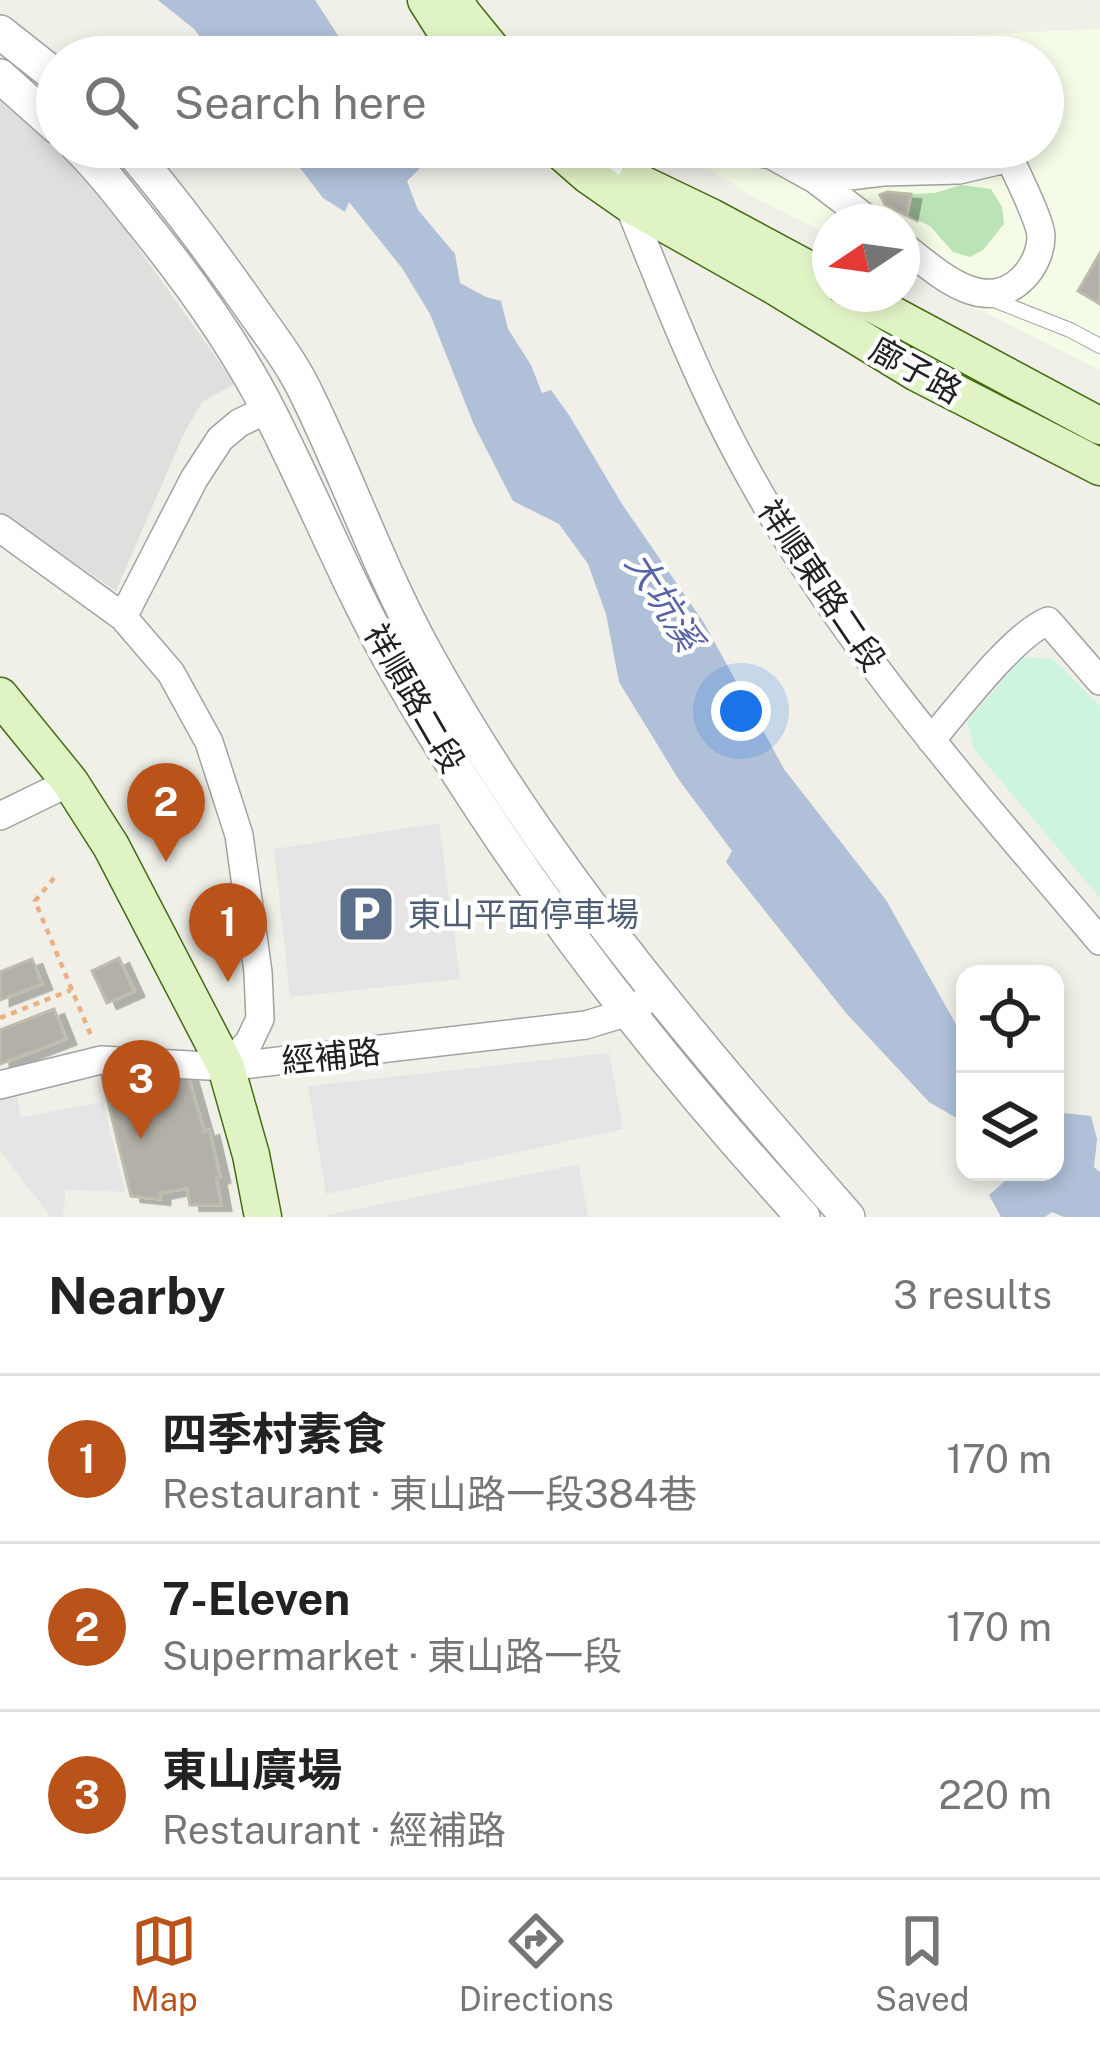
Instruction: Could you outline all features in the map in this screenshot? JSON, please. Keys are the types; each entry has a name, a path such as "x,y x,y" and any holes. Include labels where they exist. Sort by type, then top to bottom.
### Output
{"main road":[{"path":"426,0 449,36"},
{"path":"454,0 481,36"},
{"name":"廍子路","path":"612,168 635,194 770,284 917,373 1100,467"},
{"name":"廍子路","path":"635,194 711,217 812,271"},
{"name":"廍子路","path":"888,312 1100,426"},
{"path":"0,696 70,782 111,846 226,1067 263,1217"}],"street":[{"path":"0,32 36,60"},
{"path":"0,76 36,109"},
{"name":"祥順路二段","path":"98,168 167,252 231,345 268,409 395,668 518,866 628,1012 803,1217"},
{"name":"祥順路二段","path":"146,168 188,218 307,393 424,651 544,846 657,993 848,1217"},
{"path":"794,168 847,204"},
{"path":"816,180 967,168"},
{"path":"920,258 975,293 992,294 1025,276 1038,255 1041,234 1014,168"},
{"name":"祥順東路二段","path":"635,194 685,343 746,469 824,597 931,740 1100,941"},
{"path":"123,617 194,479 220,439 268,409"},
{"path":"0,529 123,617 171,673 209,742 239,835 258,972 260,1019 249,1042 226,1067"},
{"path":"931,740 1012,647 1048,621 1100,681"},
{"path":"0,816 70,782"},
{"name":"經補路","path":"0,1085 101,1060 226,1067 586,1024 628,1012 657,993"}],"lane":[{"path":"975,293 1100,346"}],"path":[{"path":"54,878 35,901 101,1060"},
{"path":"0,1018 71,989"}],"shaded area":[{"path":"1100,29 1100,370 920,280 920,204 812,204 812,226 708,168 1064,168 1064,36 945,36"},
{"path":"0,101 36,131 36,168 81,168 235,384 202,402 184,433 116,591 0,512"},
{"path":"1022,657 1053,659 1100,706 1100,898 974,749 967,722"},
{"name":"東山平面停車場","path":"439,823 460,979 290,997 274,849"},
{"path":"609,1053 623,1129 326,1194 308,1086"},
{"path":"17,1095 21,1117 103,1102 125,1192 66,1190 63,1217 51,1217 0,1151 0,1099"},
{"path":"579,1164 588,1217 328,1217 328,1215"}],"green space":[{"path":"961,185 991,189 1002,207 1004,224 983,250 970,257 953,252 920,221 920,204 909,204 911,194"}],"water":[{"path":"158,0 315,0 338,36 200,36"},
{"name":"大坑溪","path":"300,168 420,168 407,181 418,210 455,254 460,283 501,301 508,329 542,393 551,390 569,415 622,504 704,623 784,769 886,900 956,1024 956,1118 929,1102 846,1013 726,862 732,851 679,780 619,682 606,614 588,564 559,524 513,501 474,425 430,314 402,268 349,202 345,212 323,198"},
{"path":"1064,1113 1091,1116 1097,1139 1094,1167 1100,1172 1100,1217 1064,1217 1052,1212 1045,1217 1001,1217 989,1195 1005,1181 1064,1181"}],"building":[{"path":"911,194 909,204 885,204 880,195"},
{"path":"1100,253 1100,304 1078,291"},
{"path":"119,958 134,991 107,1003 92,971"},
{"path":"32,959 42,984 0,1000 0,972"},
{"path":"54,1009 66,1039 0,1064 0,1030"},
{"path":"186,1069 204,1132 209,1130 221,1205 190,1205 187,1188 160,1193 160,1199 131,1196 101,1073"}],"place":[{"name":"7-Eleven","path":"166,862"},
{"name":"東山平面停車場","path":"366,914"},
{"name":"四季村素食","path":"228,982"},
{"name":"東山廣場","path":"141,1139"}]}
